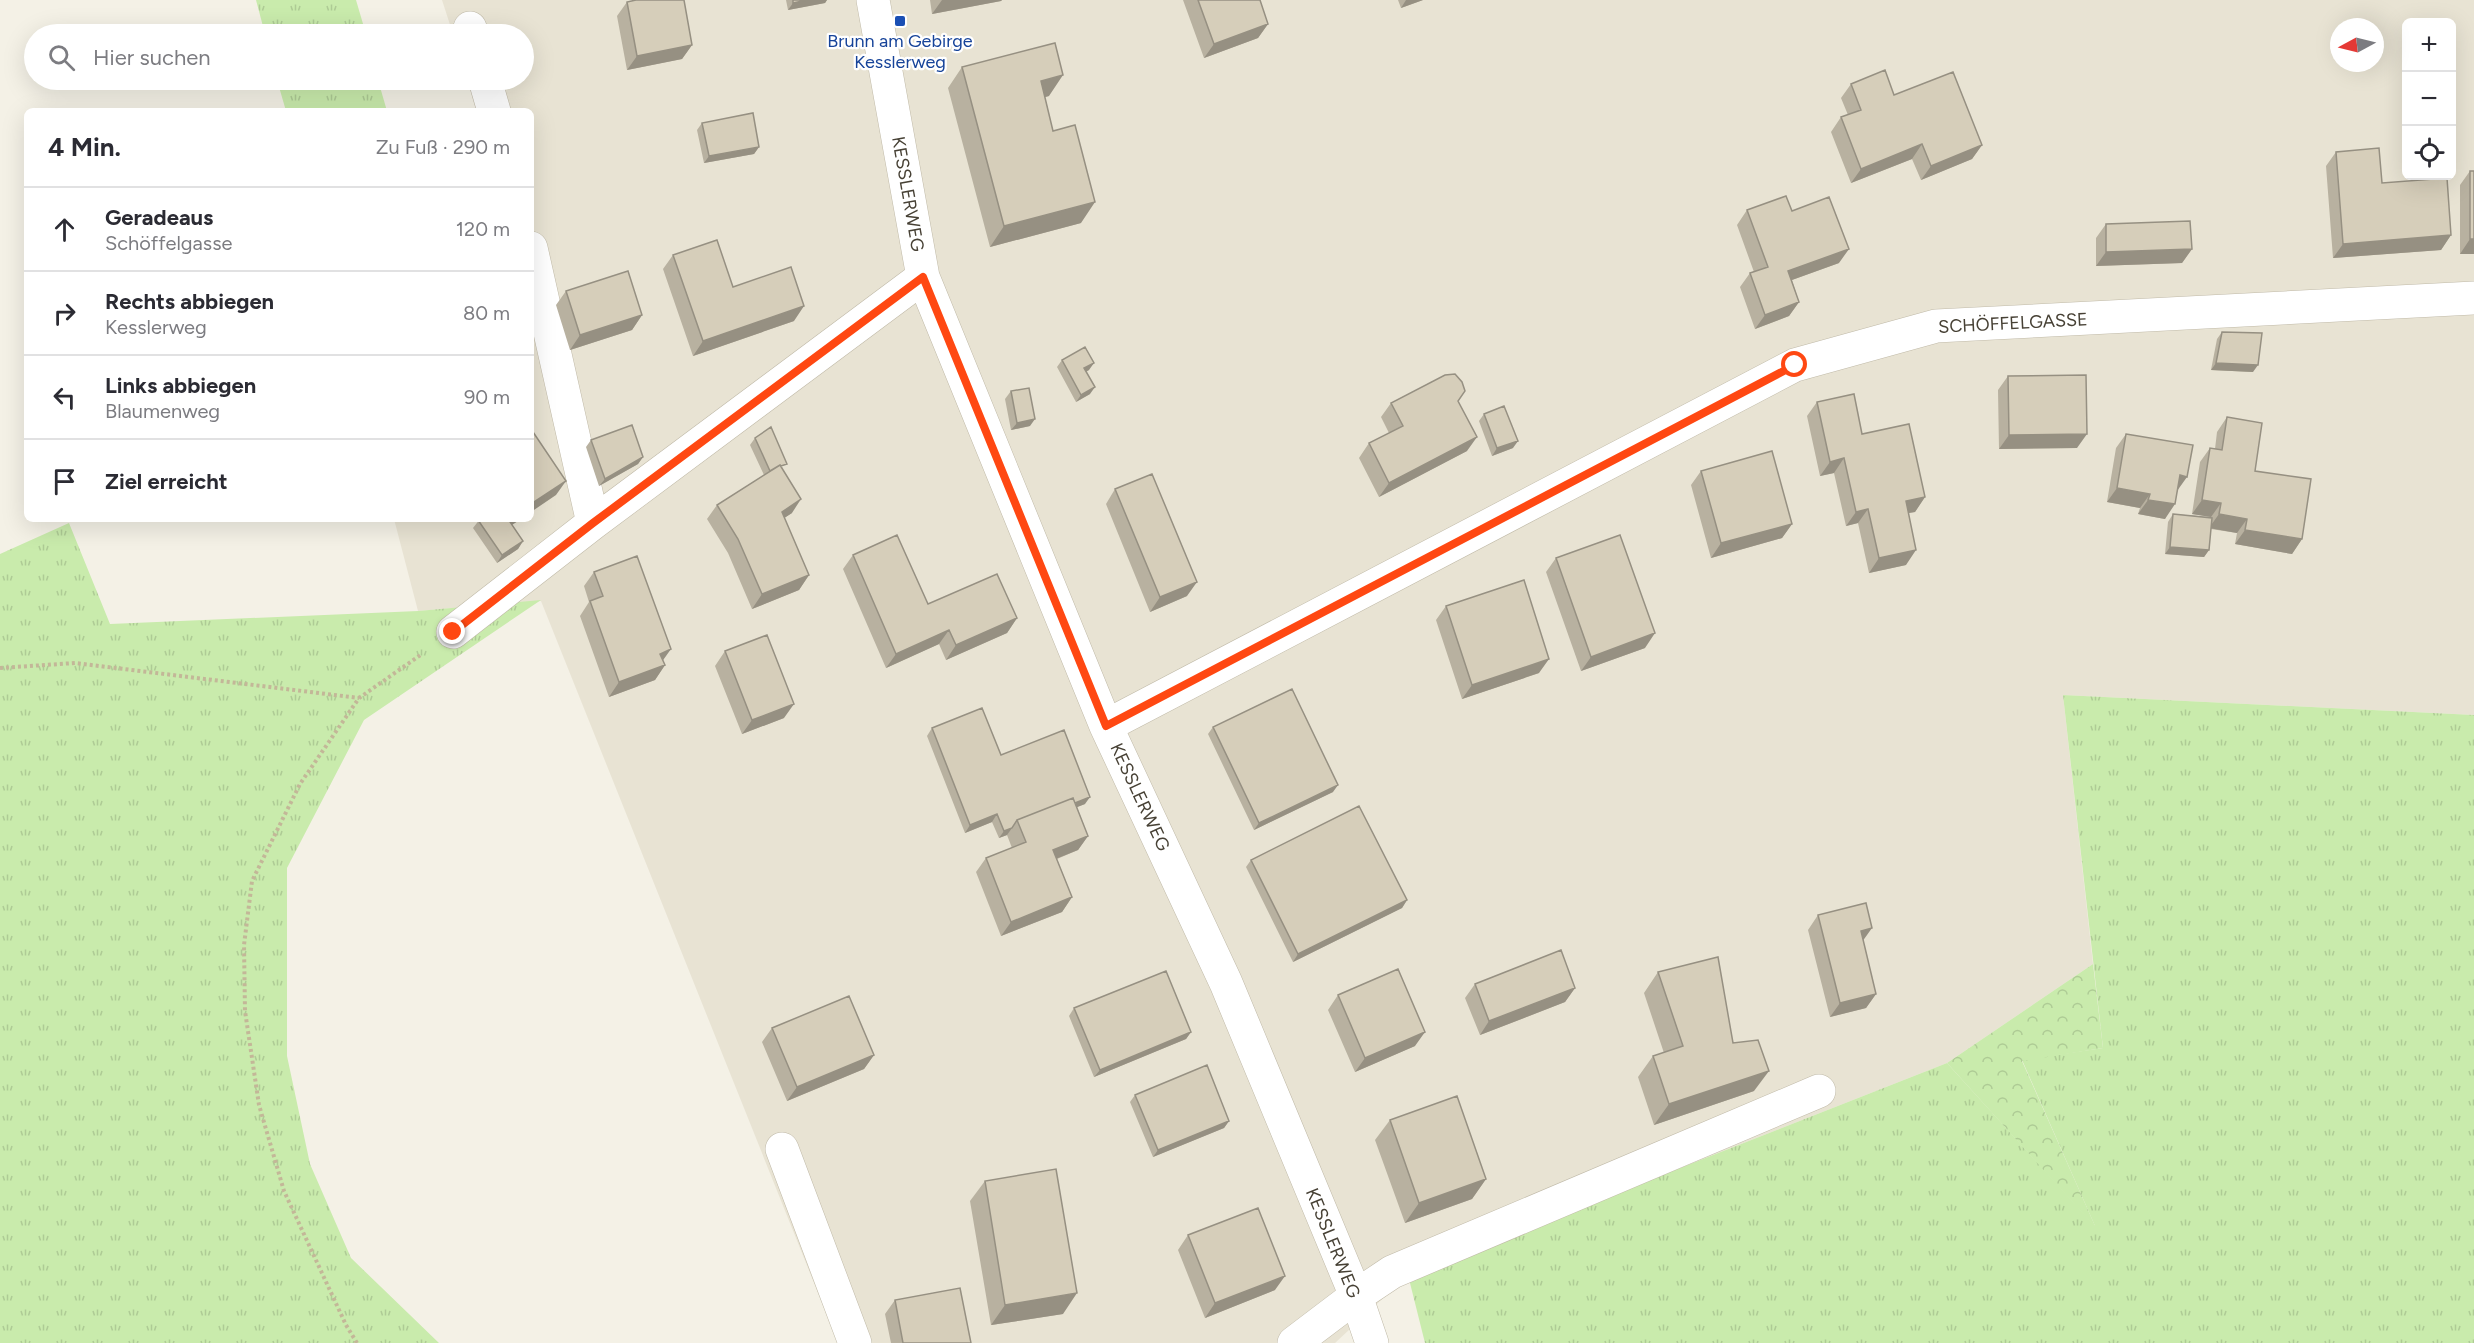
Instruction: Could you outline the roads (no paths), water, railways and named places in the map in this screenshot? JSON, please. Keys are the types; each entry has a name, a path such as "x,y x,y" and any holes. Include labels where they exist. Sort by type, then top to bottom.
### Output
{"street":[{"name":"KESSLERWEG","path":"873,0 923,277 1106,726 1226,983 1356,1296 1372,1343"},
{"path":"488,90 493,108"},
{"path":"534,261 593,523"},
{"path":"453,632 593,523 923,277"},
{"name":"SCHÖFFELGASSE","path":"1106,726 1795,365 1936,326 2474,298"},
{"path":"1294,1343 1392,1272 1820,1091"},
{"path":"782,1149 855,1343"}],"place":[{"name":"Brunn am Gebirge Kesslerweg","path":"900,21"}]}
